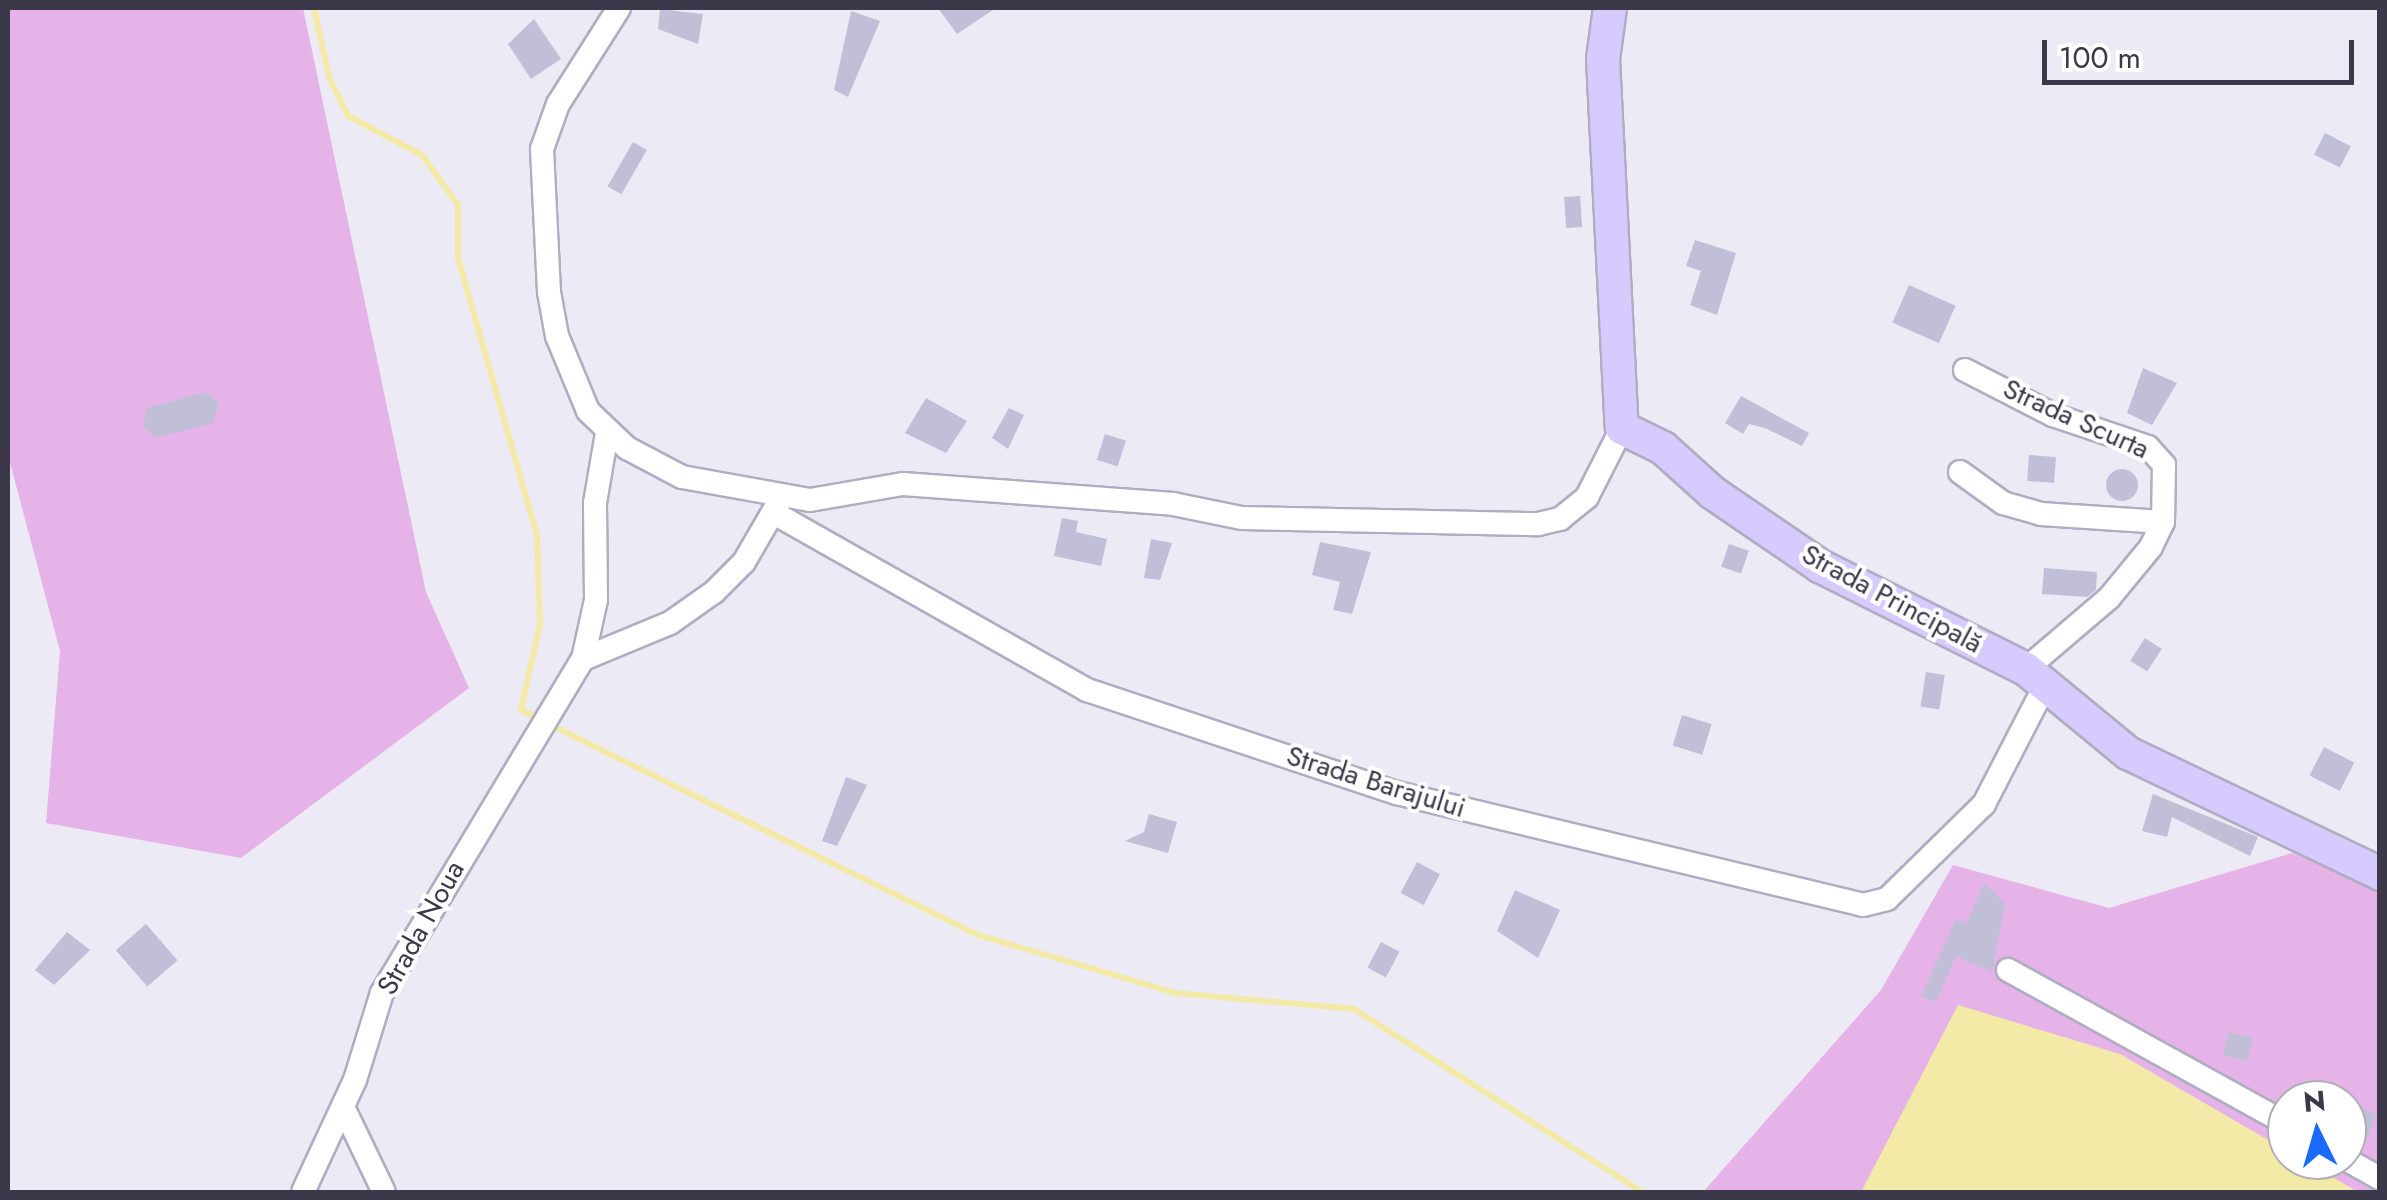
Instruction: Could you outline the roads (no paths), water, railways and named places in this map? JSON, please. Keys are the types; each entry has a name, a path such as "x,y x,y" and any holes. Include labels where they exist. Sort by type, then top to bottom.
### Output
{"main road":[{"path":"1610,8 1603,59 1622,428"},
{"name":"Strada Principală","path":"1622,428 1664,448 1713,493 1820,566 2036,676 2128,753 2380,874"}],"street":[{"path":"619,8 558,104 542,149 557,336 576,388 607,433 682,477 777,505 902,484 1173,504 1242,518 1538,524 1560,518 1587,496 1622,428"},
{"name":"Strada Scurta","path":"1966,370 2053,415 2156,451 2164,465 2163,522"},
{"path":"580,666 596,600 595,502 607,433"},
{"path":"1960,472 2003,503 2041,514 2163,522"},
{"path":"580,666 670,623 714,592 777,505"},
{"name":"Strada Barajului","path":"777,505 1087,690 1512,823 1872,906 1984,804 2036,676"},
{"path":"2036,676 2109,598 2163,522"},
{"name":"Strada Noua","path":"303,1192 344,1109 382,994 580,666"},
{"path":"2008,970 2267,1113"},
{"path":"344,1109 384,1192"}],"waterway":[{"path":"314,8 329,77 348,116 422,155 458,205 458,258 537,535 540,624 521,710 540,719"},
{"path":"551,725 978,935 1175,993 1354,1009 1642,1192"}]}
